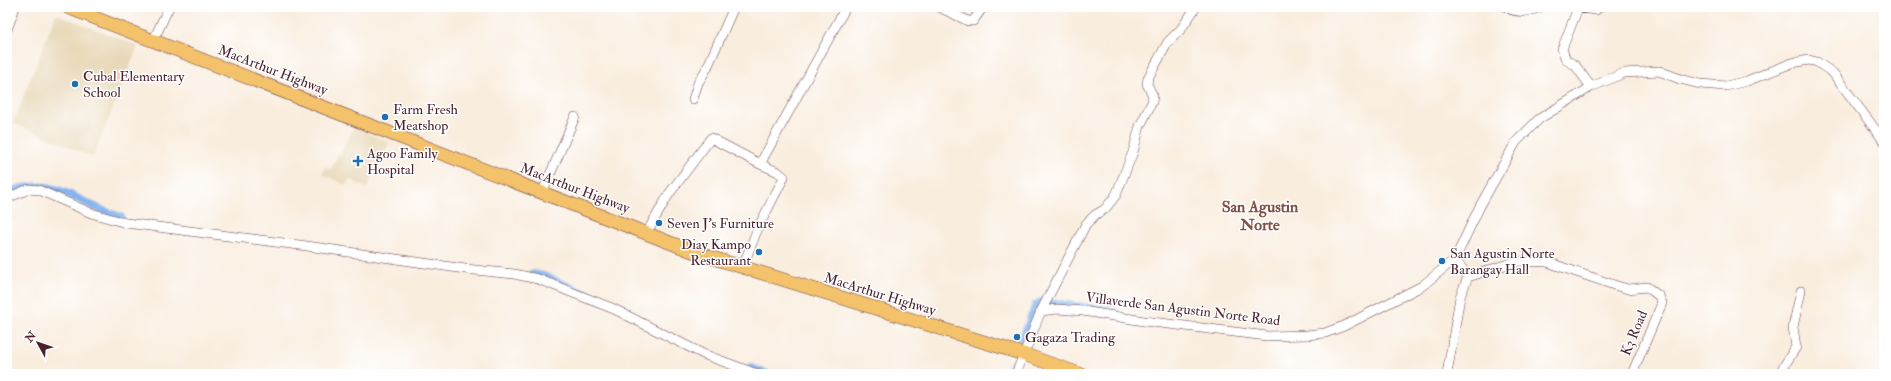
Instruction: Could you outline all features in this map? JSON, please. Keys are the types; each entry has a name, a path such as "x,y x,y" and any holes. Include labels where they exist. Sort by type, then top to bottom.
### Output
{"highway":[{"name":"MacArthur Highway","path":"67,7 694,252 1023,354 1080,374"}],"street":[{"path":"7,30 15,7"},
{"path":"153,41 169,7"},
{"path":"693,99 698,82 707,68 734,7"},
{"path":"760,164 846,7"},
{"path":"939,7 968,21 973,21 983,7"},
{"path":"1016,374 1041,310 1086,224 1095,214 1105,209 1116,195 1133,152 1140,126 1152,102 1153,96 1147,84 1148,78 1168,42 1181,29 1196,7"},
{"path":"1506,7 1513,12 1532,11 1541,7"},
{"path":"1591,87 1575,65 1566,60 1562,49 1575,8 1596,10 1600,7"},
{"name":"Villaverde San Agustin Norte Road","path":"1041,310 1057,309 1267,336 1325,333 1344,326 1422,286 1455,259 1480,206 1516,142 1539,119 1591,87 1624,73 1659,71 1686,81 1726,86 1747,81 1792,63 1809,60 1823,64 1833,73 1884,141"},
{"path":"542,193 575,117"},
{"path":"646,234 669,194 711,138 778,172 784,177 758,228 742,268"},
{"path":"7,198 29,189 40,190 92,213 126,224 307,246 420,263 514,274 532,278 561,287 614,309 703,354 757,374"},
{"path":"1447,374 1460,297 1468,277 1455,259"},
{"name":"K3 Road","path":"1468,277 1517,261 1547,262 1628,289 1647,287 1659,296 1662,303 1632,374"},
{"path":"1779,374 1796,347 1793,326 1801,291"}],"shaded area":[{"name":"Cubal Elementary School","path":"56,14 138,46 93,157 13,123"},
{"name":"Agoo Family Hospital","path":"354,126 389,143 367,188 349,179 346,185 322,174 325,167 331,169 338,154 340,155"}],"waterway":[{"path":"7,193 24,188 39,187 53,189 66,193 105,212 121,217"},
{"path":"532,274 543,276 601,300"},
{"path":"1022,340 1036,305 1041,302"},
{"path":"1050,303 1116,311"},
{"path":"1009,374 1013,364"},
{"path":"751,368 767,374"}],"place":[{"name":"Cubal Elementary School","path":"75,84"},
{"name":"Farm Fresh Meatshop","path":"385,117"},
{"name":"Agoo Family Hospital","path":"358,161"},
{"name":"Seven J's Furniture","path":"659,223"},
{"name":"Diay Kampo Restaurant","path":"759,252"},
{"name":"San Agustin Norte Barangay Hall","path":"1442,261"},
{"name":"Gagaza Trading","path":"1017,337"}],"district":[{"name":"San Agustin Norte","path":"1260,216"}]}
